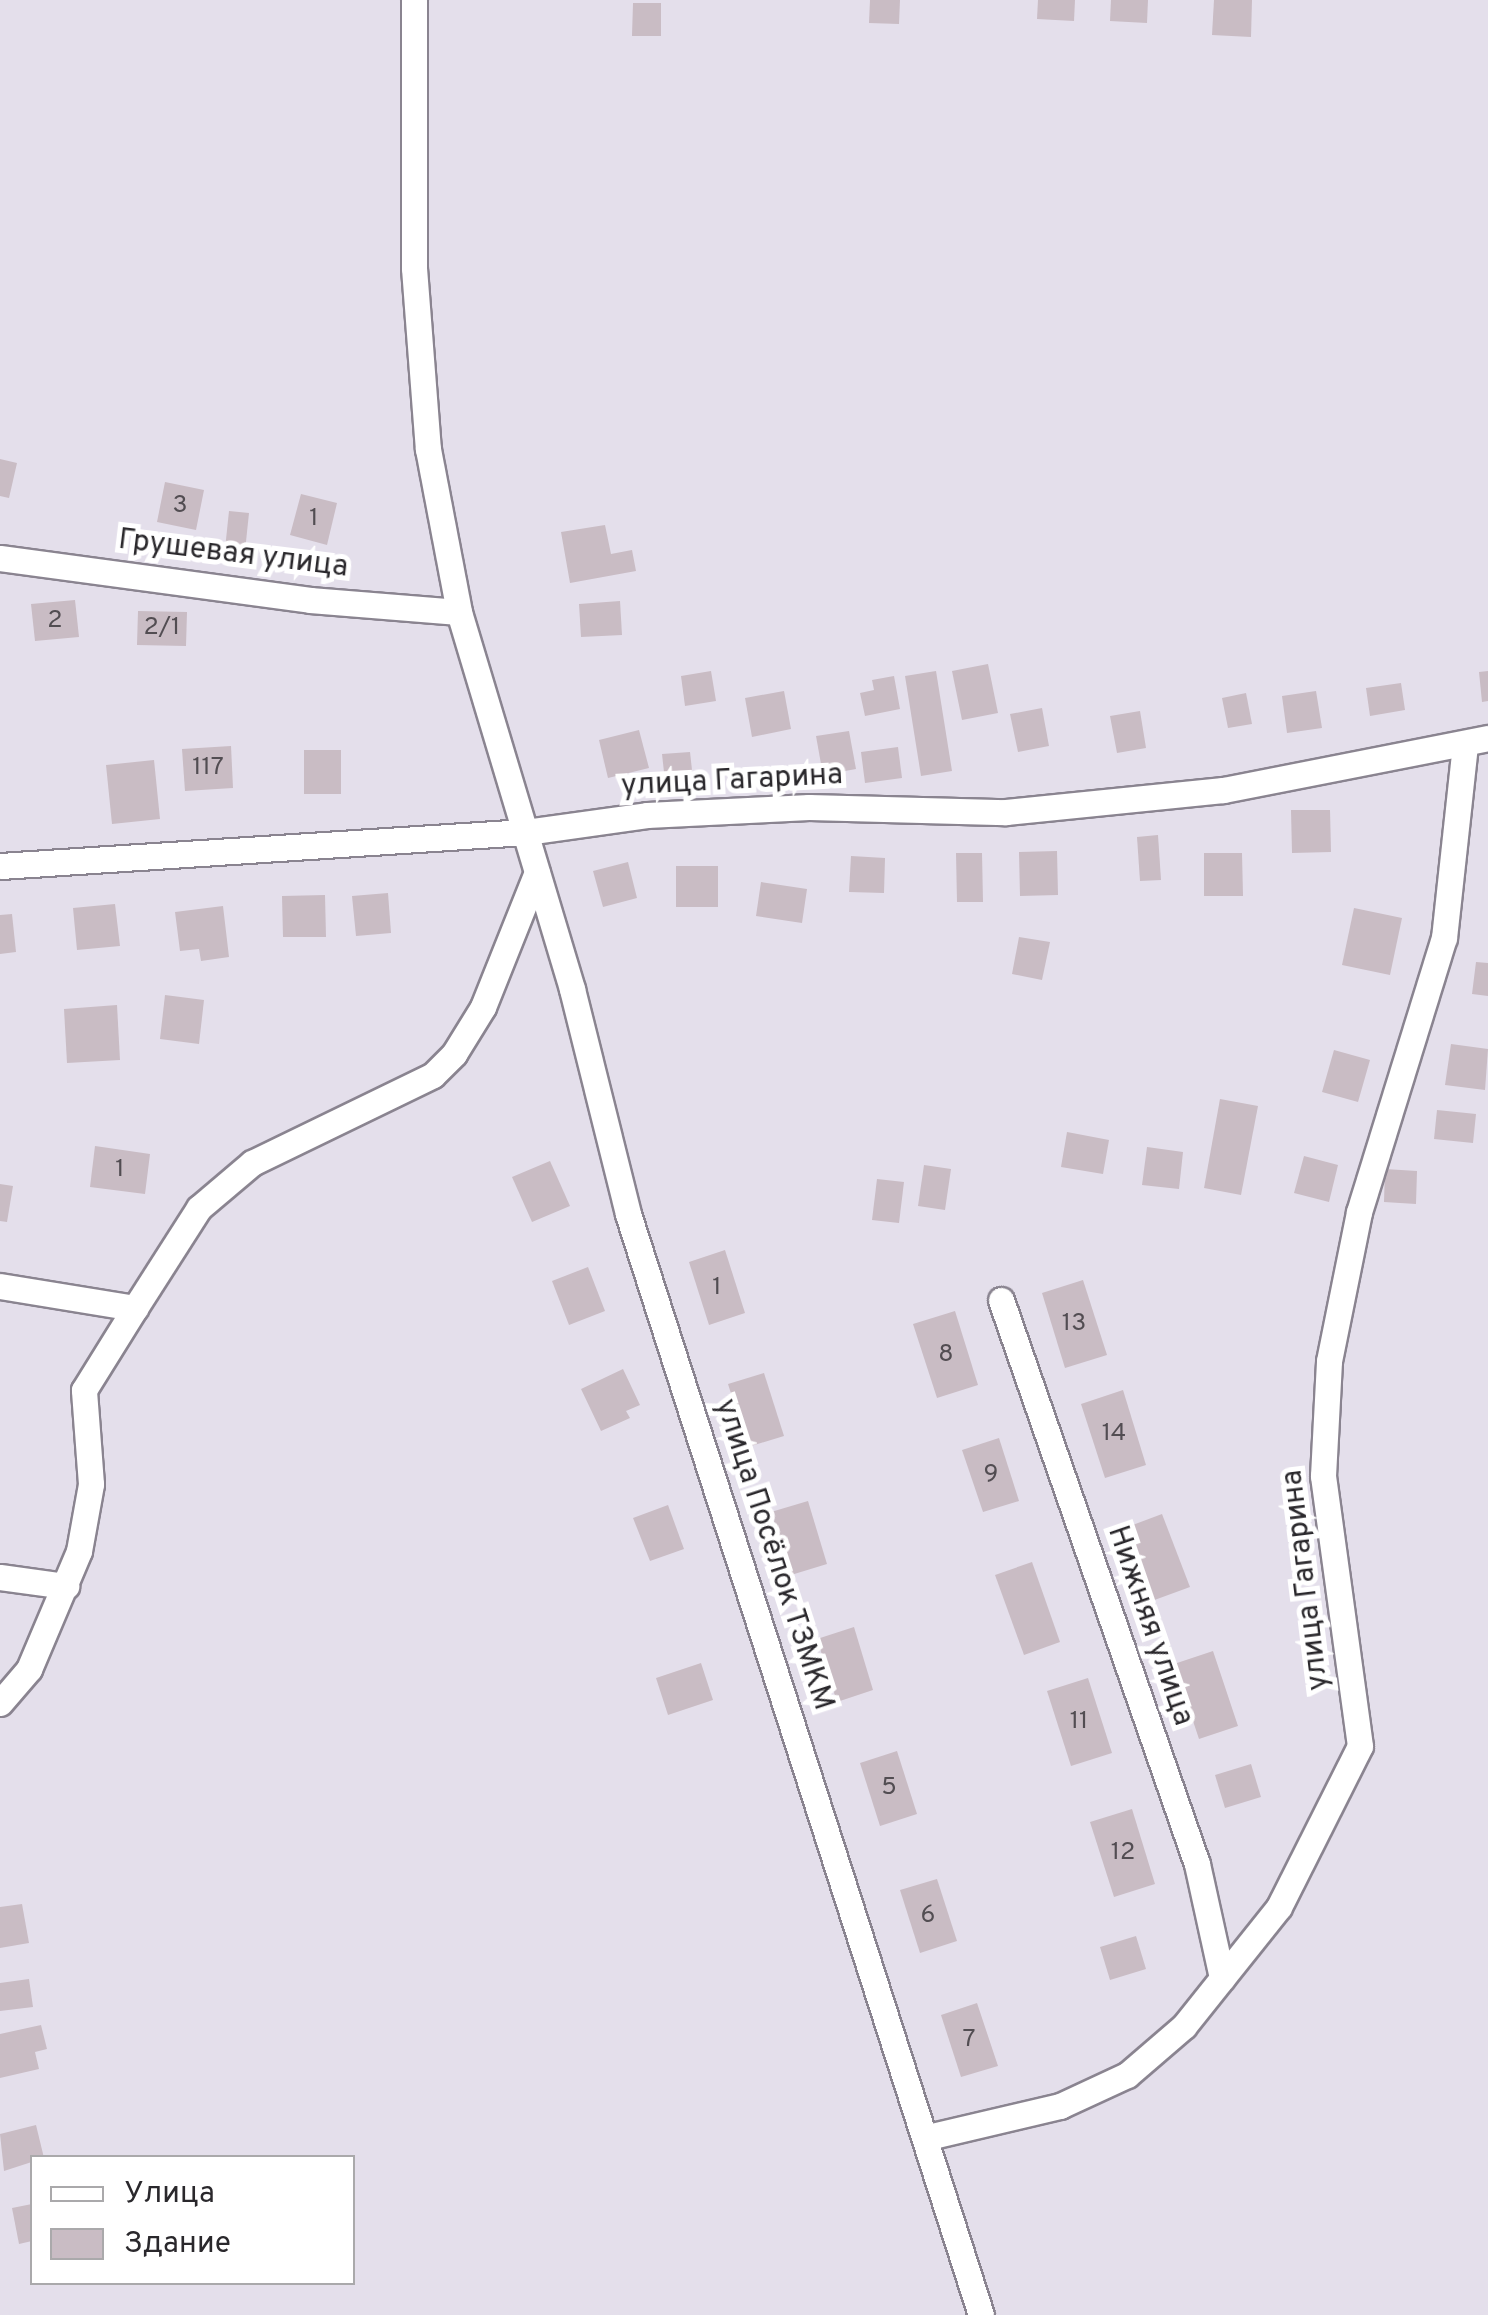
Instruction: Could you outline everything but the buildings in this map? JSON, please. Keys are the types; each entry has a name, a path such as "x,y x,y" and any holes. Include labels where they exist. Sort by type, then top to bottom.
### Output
{"street":[{"name":"улица Посёлок ТЗМКМ","path":"414,0 416,286 428,449 459,612 572,989 628,1214 928,2137 980,2315"},
{"name":"Грушевая улица","path":"0,558 310,600 459,612"},
{"name":"улица Гагарина","path":"0,866 526,832 647,815 810,808 1006,812 1222,790 1476,742 1444,938 1358,1212 1328,1361 1323,1476 1360,1746 1279,1907 1184,2026 1128,2075 1060,2106 928,2137"},
{"path":"0,1703 30,1669 66,1586 90,1484 84,1390 134,1308 199,1208 252,1163 433,1075 454,1054 483,1007 537,872"},
{"path":"0,1286 134,1308"},
{"name":"Нижняя улица","path":"1001,1300 1197,1864 1222,1978"},
{"path":"0,1576 66,1586"}]}
